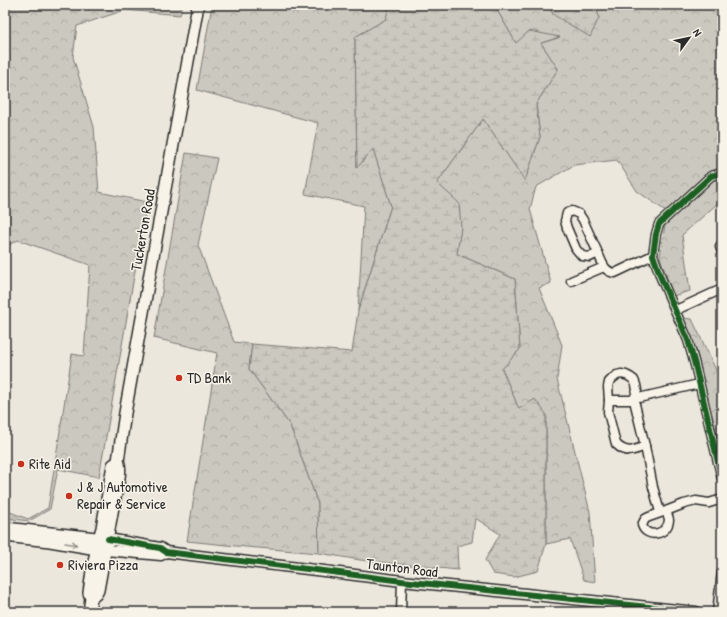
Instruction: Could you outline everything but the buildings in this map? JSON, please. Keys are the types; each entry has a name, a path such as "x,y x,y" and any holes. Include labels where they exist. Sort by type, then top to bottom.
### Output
{"main road":[{"name":"Tuckerton Road","path":"89,612 91,598 89,594 92,571 102,544 119,473 120,466 118,461 125,413 198,5"},
{"path":"5,528 102,544"},
{"path":"5,536 50,541 102,544"}],"street":[{"path":"722,173 711,176 659,224 656,234 654,255 661,278 688,340 722,479"},
{"path":"598,253 590,257 582,256 576,249 565,221 567,213 572,210 579,214 583,220 598,253 604,267 609,273 615,273 654,255"},
{"path":"722,243 720,247 722,252"},
{"path":"571,281 604,267"},
{"path":"676,310 722,290"},
{"path":"645,446 630,451 620,448 616,444 608,412 608,387 609,382 617,375 626,374 634,380 637,390 634,400 645,446 653,486 663,512 696,501 709,503 722,499"},
{"path":"609,400 634,400 699,384"},
{"name":"Taunton Road","path":"102,544 160,548 166,552 402,581 696,612"},
{"path":"718,612 722,572"},
{"path":"401,612 402,581"}],"green space":[{"path":"5,5 182,5 180,15 125,10 77,26 73,57 94,127 99,192 147,202 99,477 58,469 50,509 29,521 5,518 5,510 28,519 48,508 72,354 84,356 90,265 18,240 5,247"},
{"path":"212,5 389,5 387,19 355,37 357,168 373,148 391,206 358,311 364,206 305,194 318,123 197,90"},
{"path":"389,5 494,5 516,43 529,31 560,37 541,43 558,69 536,104 540,137 525,181 483,119 437,183 459,203 461,227 457,254 515,279 520,349 502,369 519,409 535,399 546,414 546,544 538,571 514,577 493,574 485,560 500,534 475,518 472,542 457,546 458,570 360,560 319,553 318,504 290,425 249,369 252,344 352,352 358,311 391,206 373,149 357,168 355,37 386,19"},
{"path":"494,5 547,5 554,15 599,18 596,5 722,5 722,202 719,202 682,235 690,291 673,296 660,257 667,212 637,191 617,160 574,165 536,187 530,209 551,283 539,288 562,345 557,379 590,512 595,582 584,580 570,539 546,544 546,414 519,410 502,369 520,349 515,279 457,254 461,227 437,183 483,119 525,180 540,137 536,104 558,69 541,43 558,38 516,43"},
{"path":"547,5 596,5 599,18 590,37 554,15"},
{"path":"186,153 217,158 198,245 234,342 252,344 249,369 290,425 318,504 319,553 187,541 217,353 154,338"},
{"path":"680,318 692,319 722,383 722,449"}],"cycle path":[{"path":"722,173 711,176 659,224 653,255 661,278 688,340 722,479"},
{"path":"108,539 160,548 166,552 402,581 696,612"}],"place":[{"name":"TD Bank","path":"179,378"},
{"name":"Rite Aid","path":"21,464"},
{"name":"J & J Automotive Repair & Service","path":"69,496"},
{"name":"Riviera Pizza","path":"60,565"}]}
